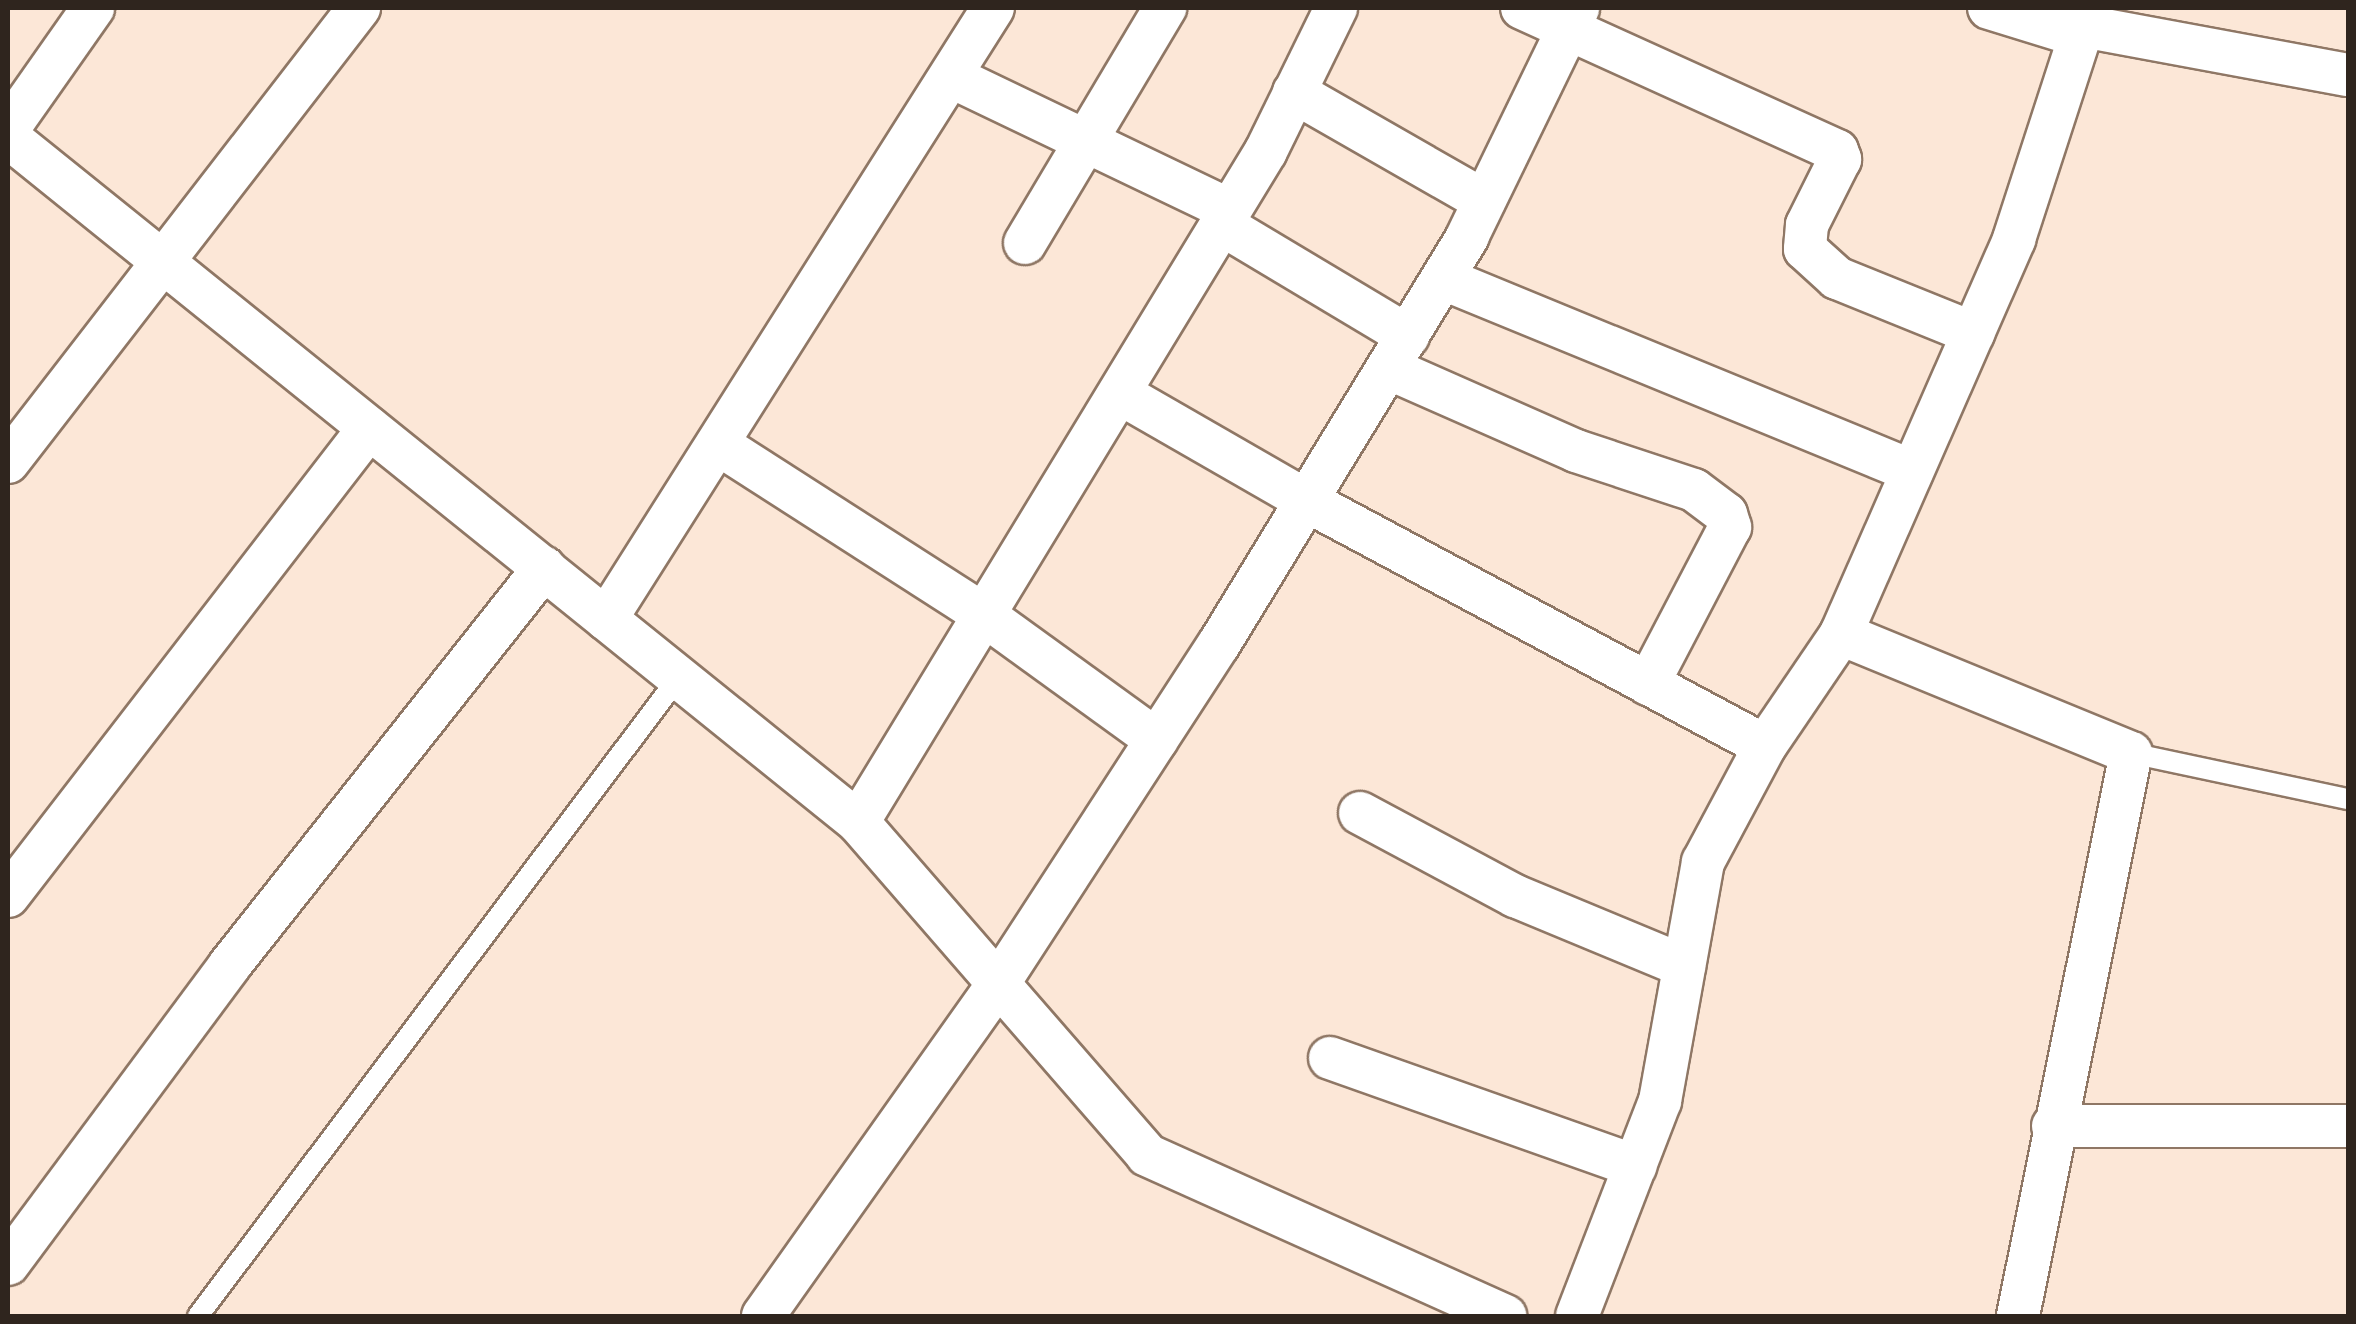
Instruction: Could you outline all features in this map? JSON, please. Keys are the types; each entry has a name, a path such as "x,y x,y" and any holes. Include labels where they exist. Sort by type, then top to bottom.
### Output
{"street":[{"path":"8,129 93,8"},
{"path":"8,462 359,8"},
{"path":"606,619 993,8"},
{"path":"1025,243 1165,8"},
{"path":"858,822 980,612 1121,394 1226,217 1336,8"},
{"path":"1522,8 1572,20 1837,151 1840,159 1807,225 1805,249 1836,278 1973,332"},
{"path":"1989,8 2348,75"},
{"path":"762,1316 998,984 1307,501 1444,279 1572,20"},
{"path":"1577,1316 1660,1101 1704,862 1765,746 1841,634 2014,239 2084,23"},
{"path":"952,77 1085,138 1226,217 1398,352 1576,451 1694,490 1726,514 1730,527 1648,684"},
{"path":"1294,92 1484,201"},
{"path":"8,137 858,822 1147,1155 1506,1316"},
{"path":"1444,279 1912,470"},
{"path":"1121,394 1307,501 1765,746"},
{"path":"8,896 368,428"},
{"path":"718,444 980,612 1157,740"},
{"path":"8,1264 229,966 544,568"},
{"path":"1841,634 2132,754 2053,1126 2018,1316"},
{"path":"1360,812 1515,896 1684,966"},
{"path":"1330,1058 1635,1166"},
{"path":"2053,1126 2348,1126"}],"lane":[{"path":"198,1316 678,678"},
{"path":"2132,754 2348,799"}]}
